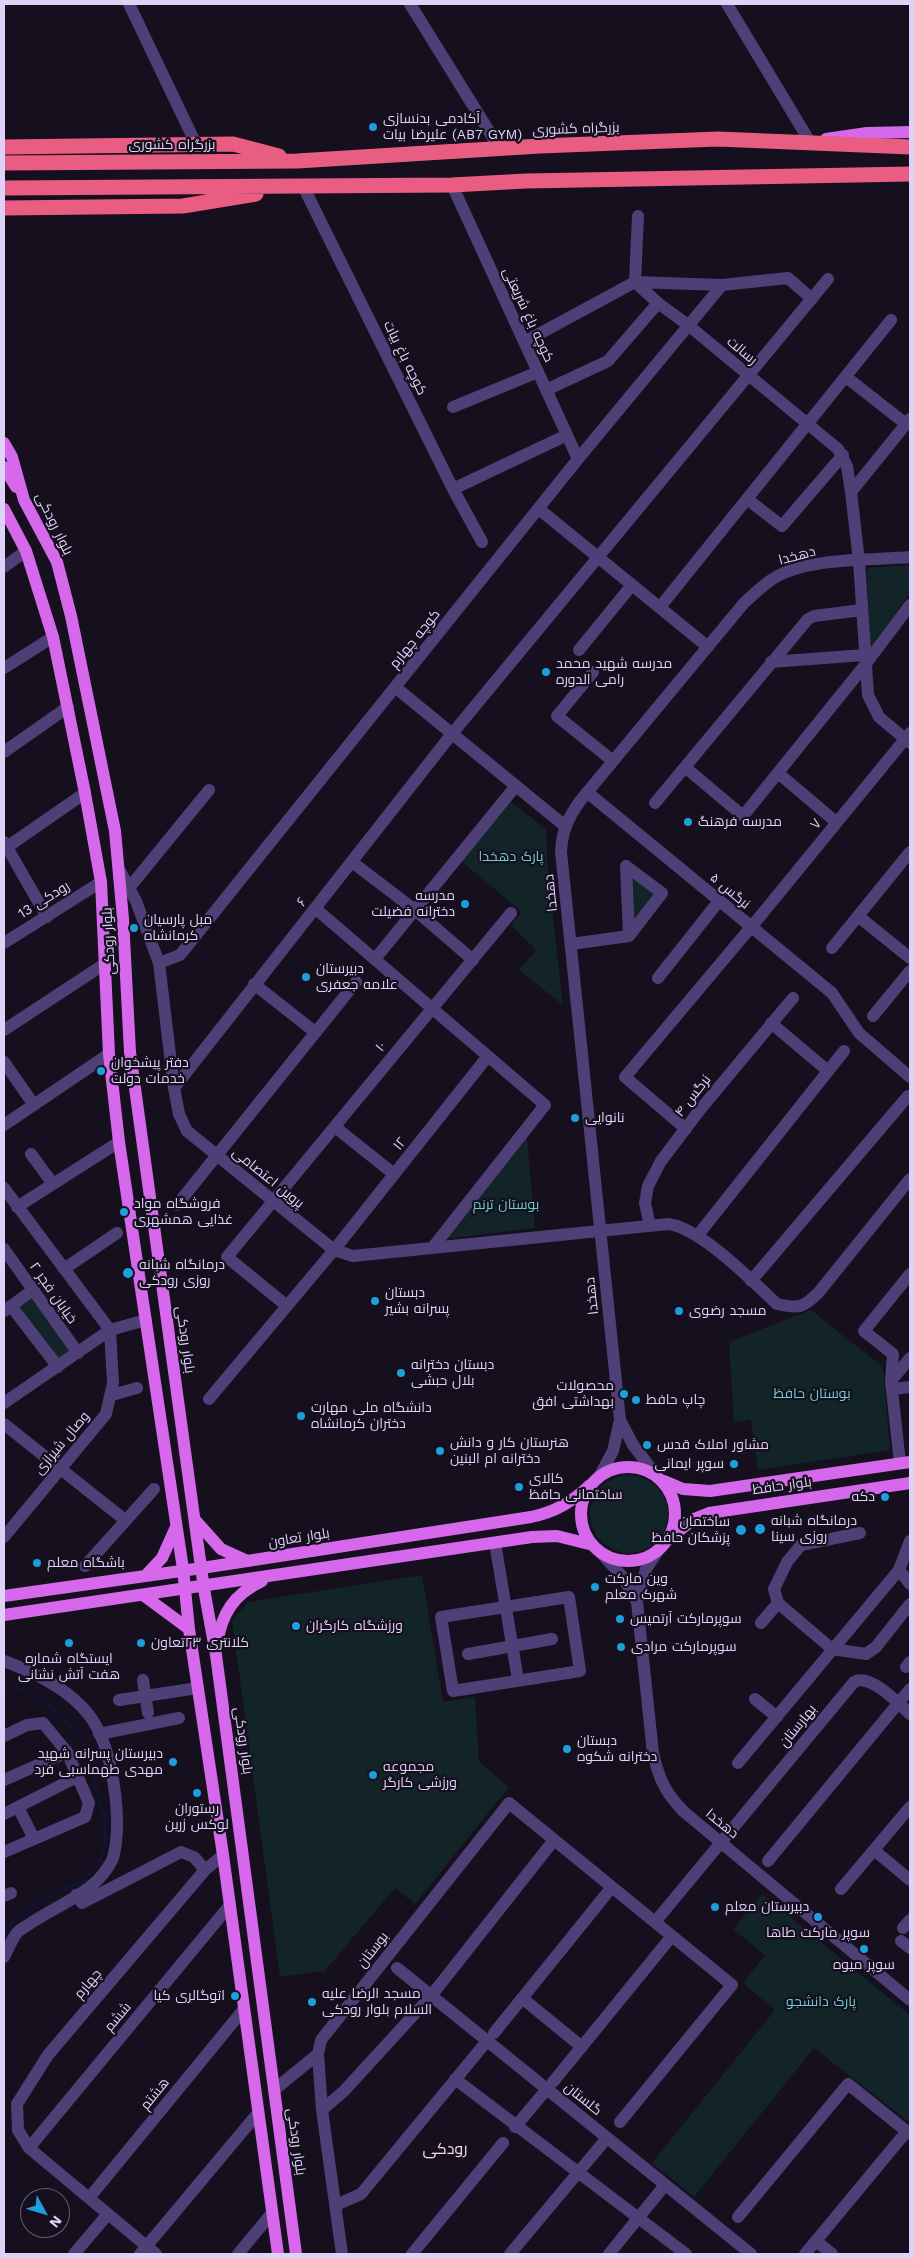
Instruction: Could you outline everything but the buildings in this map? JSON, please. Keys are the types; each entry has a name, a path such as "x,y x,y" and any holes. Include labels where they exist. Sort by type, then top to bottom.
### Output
{"highway":[{"name":"بزرگراه کشوری","path":"4,163 297,161 718,139 910,147"},
{"path":"4,147 234,144 297,161"},
{"path":"4,188 452,185 526,181 910,174"},
{"path":"4,208 182,206 304,186"}],"main road":[{"path":"810,142 867,133 910,132"},
{"name":"بلوار رودکی","path":"4,443 12,457 24,500 57,562 71,616 115,831 120,871 130,1052 204,1586 216,1655 296,2254"},
{"path":"4,467 24,500"},
{"name":"بلوار رودکی","path":"4,509 26,551 53,637 101,882 109,1054 119,1142 186,1588"},
{"path":"109,1054 130,1052"},
{"name":"بلوار حافظ","path":"659,1478 683,1489 710,1490 905,1463"},
{"path":"4,1615 548,1536 569,1538 596,1548 616,1560 629,1561 641,1559 658,1551 667,1540 675,1522 676,1510 673,1497 659,1478 644,1469 631,1466 612,1469 600,1475 590,1485 583,1500 581,1516 584,1532 596,1548"},
{"name":"بلوار حافظ","path":"667,1540 694,1519 714,1511 910,1483"},
{"name":"بلوار تعاون","path":"4,1596 202,1568 542,1515 566,1505 590,1485"},
{"path":"195,1520 221,1549 231,1556 248,1561"},
{"path":"146,1575 162,1558 176,1527"},
{"path":"216,1655 221,1624 234,1600 251,1586 275,1575"},
{"path":"186,1588 189,1629 223,1855 278,2254"},
{"path":"143,1595 189,1629"}],"street":[{"path":"129,4 196,144"},
{"path":"410,4 500,149"},
{"path":"727,4 810,142"},
{"name":"کوچه باغ شریعتی","path":"452,185 578,459"},
{"name":"کوچه باغ بیات","path":"304,186 453,489 482,542"},
{"path":"635,282 638,216"},
{"path":"524,342 635,282 722,286 788,278 812,299"},
{"path":"748,375 828,279"},
{"name":"رسالت","path":"635,282 843,455"},
{"name":"کوچه چهارم","path":"159,963 180,954 578,459 722,286"},
{"path":"546,390 608,361 658,303"},
{"path":"660,607 892,320"},
{"path":"453,407 538,372"},
{"name":"۶","path":"174,1088 451,735 748,375"},
{"path":"846,377 908,422 851,492"},
{"path":"453,489 567,436"},
{"path":"747,498 782,526 843,455 847,466 860,561 867,689 874,709 885,723 909,738"},
{"path":"539,509 708,647"},
{"path":"4,567 26,551"},
{"name":"دهخدا","path":"620,1420 562,852 565,826 572,812 587,792 744,603 776,577 806,566 910,557"},
{"path":"579,650 632,585"},
{"path":"685,767 743,816 910,605"},
{"path":"655,803 730,716 771,662 808,619 814,616 862,610"},
{"path":"4,668 53,637"},
{"path":"771,662 865,660"},
{"path":"593,672 557,716 613,761"},
{"path":"395,687 451,735 565,826"},
{"path":"4,752 68,707"},
{"name":"۷","path":"750,928 836,822 909,738"},
{"path":"778,772 836,822"},
{"path":"375,959 515,787"},
{"path":"129,888 209,790"},
{"name":"نرگس ۵","path":"587,792 750,928 625,1076 686,1129"},
{"path":"47,917 5,844 85,793"},
{"path":"832,948 910,852"},
{"path":"352,862 415,910 472,960"},
{"path":"571,944 628,936 662,893 626,866 628,936"},
{"name":"پروین اعتصامی","path":"120,871 136,901 159,963 178,1114 187,1131 334,1250 353,1256 600,1230 679,1225 698,1235 777,1304 794,1308 806,1305 819,1292 910,1179"},
{"name":"رودکی 13","path":"4,943 101,882"},
{"path":"658,978 719,902"},
{"path":"316,909 545,1105 433,1247"},
{"name":"۱۰","path":"288,1306 228,1257 511,913"},
{"path":"858,916 910,958"},
{"path":"750,928 832,993 859,1033 910,1077"},
{"path":"4,1030 106,963"},
{"path":"873,1016 910,972"},
{"path":"177,1205 356,982"},
{"path":"254,984 315,1032"},
{"name":"نرگس ۴","path":"650,1226 645,1203 648,1186 661,1161 793,998"},
{"path":"772,1023 828,1071"},
{"path":"698,1235 844,1051"},
{"path":"4,1125 109,1054"},
{"name":"۱۲","path":"209,1399 334,1250 488,1056"},
{"path":"6,1070 34,1105"},
{"path":"751,1281 908,1096"},
{"path":"335,1127 394,1174"},
{"path":"17,1207 119,1142"},
{"path":"31,1154 53,1184"},
{"path":"4,1188 110,1330"},
{"path":"64,1269 117,1233"},
{"name":"خیابان فجر ۲","path":"4,1249 78,1353"},
{"path":"905,1463 892,1385 893,1354 864,1331 910,1274"},
{"path":"33,1290 7,1308 58,1367"},
{"path":"4,1403 110,1330 146,1320"},
{"name":"وصال شیرازی","path":"4,1537 106,1414 112,1395 110,1330"},
{"path":"892,1385 910,1358"},
{"path":"892,1385 910,1387"},
{"path":"112,1395 137,1388"},
{"path":"600,1475 612,1456 620,1420"},
{"path":"620,1420 633,1445 659,1478"},
{"path":"4,1424 125,1520"},
{"path":"85,1566 154,1489"},
{"path":"860,1533 801,1545 787,1562 774,1589 778,1603 832,1650 866,1654 876,1647 910,1604"},
{"path":"738,1763 899,1570 910,1540"},
{"path":"495,1543 504,1607 518,1680"},
{"path":"596,1548 622,1576 637,1602"},
{"path":"637,1602 646,1569 658,1551"},
{"path":"899,1570 910,1584"},
{"path":"569,1597 580,1670 453,1691 441,1617 504,1607 569,1597"},
{"name":"دهخدا","path":"637,1602 653,1754 658,1774 668,1794 683,1811 910,2000"},
{"path":"761,1624 778,1603"},
{"path":"468,1654 552,1639"},
{"path":"4,1661 47,1681 72,1698 90,1716 106,1750 113,1784 117,1839 113,1860 102,1876 17,1933 4,1957"},
{"path":"143,1680 148,1713"},
{"name":"بهارستان","path":"655,1922 854,1682 859,1680 869,1681 910,1714"},
{"path":"119,1700 198,1688"},
{"path":"768,1861 910,1689"},
{"path":"754,1699 777,1717"},
{"path":"99,1734 179,1718"},
{"path":"4,1736 27,1725 43,1723 67,1752 89,1803 85,1817 4,1852"},
{"path":"4,1780 67,1752"},
{"path":"4,1814 78,1777"},
{"name":"بوستان","path":"342,2254 322,2110 318,2054 321,2040 509,1803 554,1840"},
{"path":"18,1807 34,1839"},
{"path":"841,1889 910,1807"},
{"path":"322,2110 344,2091 431,1996 554,1840 732,1985 620,2122"},
{"path":"874,1850 910,1880"},
{"path":"76,1895 82,1903 180,1852 194,1857 205,1870"},
{"name":"چهارم","path":"29,2148 18,2130 17,2104 48,2055 205,1870 223,1855"},
{"path":"336,2205 361,2194 612,1887"},
{"name":"ششم","path":"29,2148 230,1905"},
{"path":"516,2127 672,1936"},
{"name":"گلستان","path":"396,1968 431,1996 490,2037 550,2086 607,2138 751,2254"},
{"path":"522,1998 582,2047"},
{"name":"هشتم","path":"89,2198 244,2009"},
{"path":"274,2090 318,2054"},
{"path":"455,2080 686,2254"},
{"path":"738,2217 848,2084 909,2132 805,2254"},
{"path":"29,2148 108,2214 147,2252 258,2113"},
{"path":"510,2254 607,2138"},
{"path":"412,2254 503,2143"},
{"path":"609,2254 665,2185"},
{"path":"238,2254 272,2213"},
{"path":"74,2254 108,2214"},
{"path":"816,2241 832,2254"}],"green space":[{"path":"910,565 910,593 870,649 867,568"},
{"name":"پارک دهخدا","path":"511,802 546,829 548,873 563,1005 519,970 536,950 511,925 522,912 461,861"},
{"path":"631,873 657,893 632,927"},
{"name":"بوستان ترنم","path":"527,1138 535,1228 444,1239"},
{"path":"32,1296 73,1353 58,1363 18,1306"},
{"name":"بوستان حافظ","path":"811,1310 883,1367 890,1450 758,1470 751,1419 734,1423 729,1342"},
{"path":"621,1475 637,1475 651,1481 662,1492 668,1506 668,1522 662,1536 651,1547 637,1553 621,1553 607,1547 596,1536 590,1522 590,1506 596,1492 607,1481"},
{"name":"مجموعه ورزشی کارگر","path":"422,1575 443,1702 475,1697 479,1762 509,1787 415,1904 395,1888 323,1973 321,1971 280,1977 232,1620 248,1602"},
{"name":"پارک دانشجو","path":"762,1894 910,2015 910,2123 814,2048 694,2197 652,2163 775,2010 743,1983 765,1955 733,1929"}],"waterway":[{"path":"4,1687 14,1688 40,1698 77,1733 86,1750 105,1820 105,1843 100,1862 82,1882 61,1890 33,1905 14,1919 4,1933"}],"place":[{"name":"آکادمی بدنسازی علیرضا بیات (AB7 GYM)","path":"373,127"},
{"name":"مدرسه شهید محمد رامی الدوره","path":"546,672"},
{"name":"مدرسه فرهنگ","path":"688,822"},
{"name":"مدرسه دخترانه فضيلت","path":"465,904"},
{"name":"مبل پارسیان کرمانشاه","path":"134,928"},
{"name":"دبیرستان علامه جعفری","path":"306,977"},
{"name":"دفتر پیشخوان خدمات دولت","path":"101,1071"},
{"name":"نانوایی","path":"575,1118"},
{"name":"فروشگاه مواد غذایی همشهری","path":"124,1212"},
{"name":"درمانگاه شبانه روزی رودکی","path":"128,1273"},
{"name":"دبستان پسرانه بشير","path":"375,1301"},
{"name":"مسجد رضوی","path":"679,1311"},
{"name":"دبستان دخترانه بلال حبشی","path":"401,1373"},
{"name":"محصولات بهداشتی افق","path":"624,1394"},
{"name":"چاپ حافط","path":"636,1400"},
{"name":"دانشگاه ملی مهارت دختران کرمانشاه","path":"301,1416"},
{"name":"مشاور املاک قدس","path":"647,1445"},
{"name":"هنرستان کار و دانش دخترانه ام البنین","path":"440,1451"},
{"name":"سوپر ایمانی","path":"734,1464"},
{"name":"کالای ساختمانی حافظ","path":"519,1487"},
{"name":"دکه","path":"885,1497"},
{"name":"درمانگاه شبانه روزی سینا","path":"760,1529"},
{"name":"ساختمان پزشکان حافظ","path":"741,1530"},
{"name":"باشگاه معلم","path":"37,1563"},
{"name":"وین مارکت شهرک معلم","path":"595,1587"},
{"name":"سوپرمارکت آرتمیس","path":"620,1619"},
{"name":"ورزشگاه کارگران","path":"296,1626"},
{"name":"ایستگاه شماره هفت آتش نشانی","path":"69,1643"},
{"name":"کلانتری ۲۳تعاون","path":"141,1643"},
{"name":"سوپرمارکت مرادی","path":"621,1647"},
{"name":"دبستان دخترانه شکوه","path":"567,1749"},
{"name":"دبیرستان پسرانه شهید مهدی طهماسبی فرد","path":"173,1762"},
{"name":"مجموعه ورزشی کارگر","path":"373,1775"},
{"name":"رستوران لوکس زرین","path":"197,1793"},
{"name":"دبیرستان معلم","path":"715,1907"},
{"name":"سوپر مارکت طاها","path":"818,1917"},
{"name":"سوپر میوه","path":"864,1949"},
{"name":"اتوگالری کیا","path":"235,1996"},
{"name":"مسجد الرضا علیه السلام بلوار رودکی","path":"312,2002"}],"district":[{"name":"رودکی","path":"445,2149"}]}
